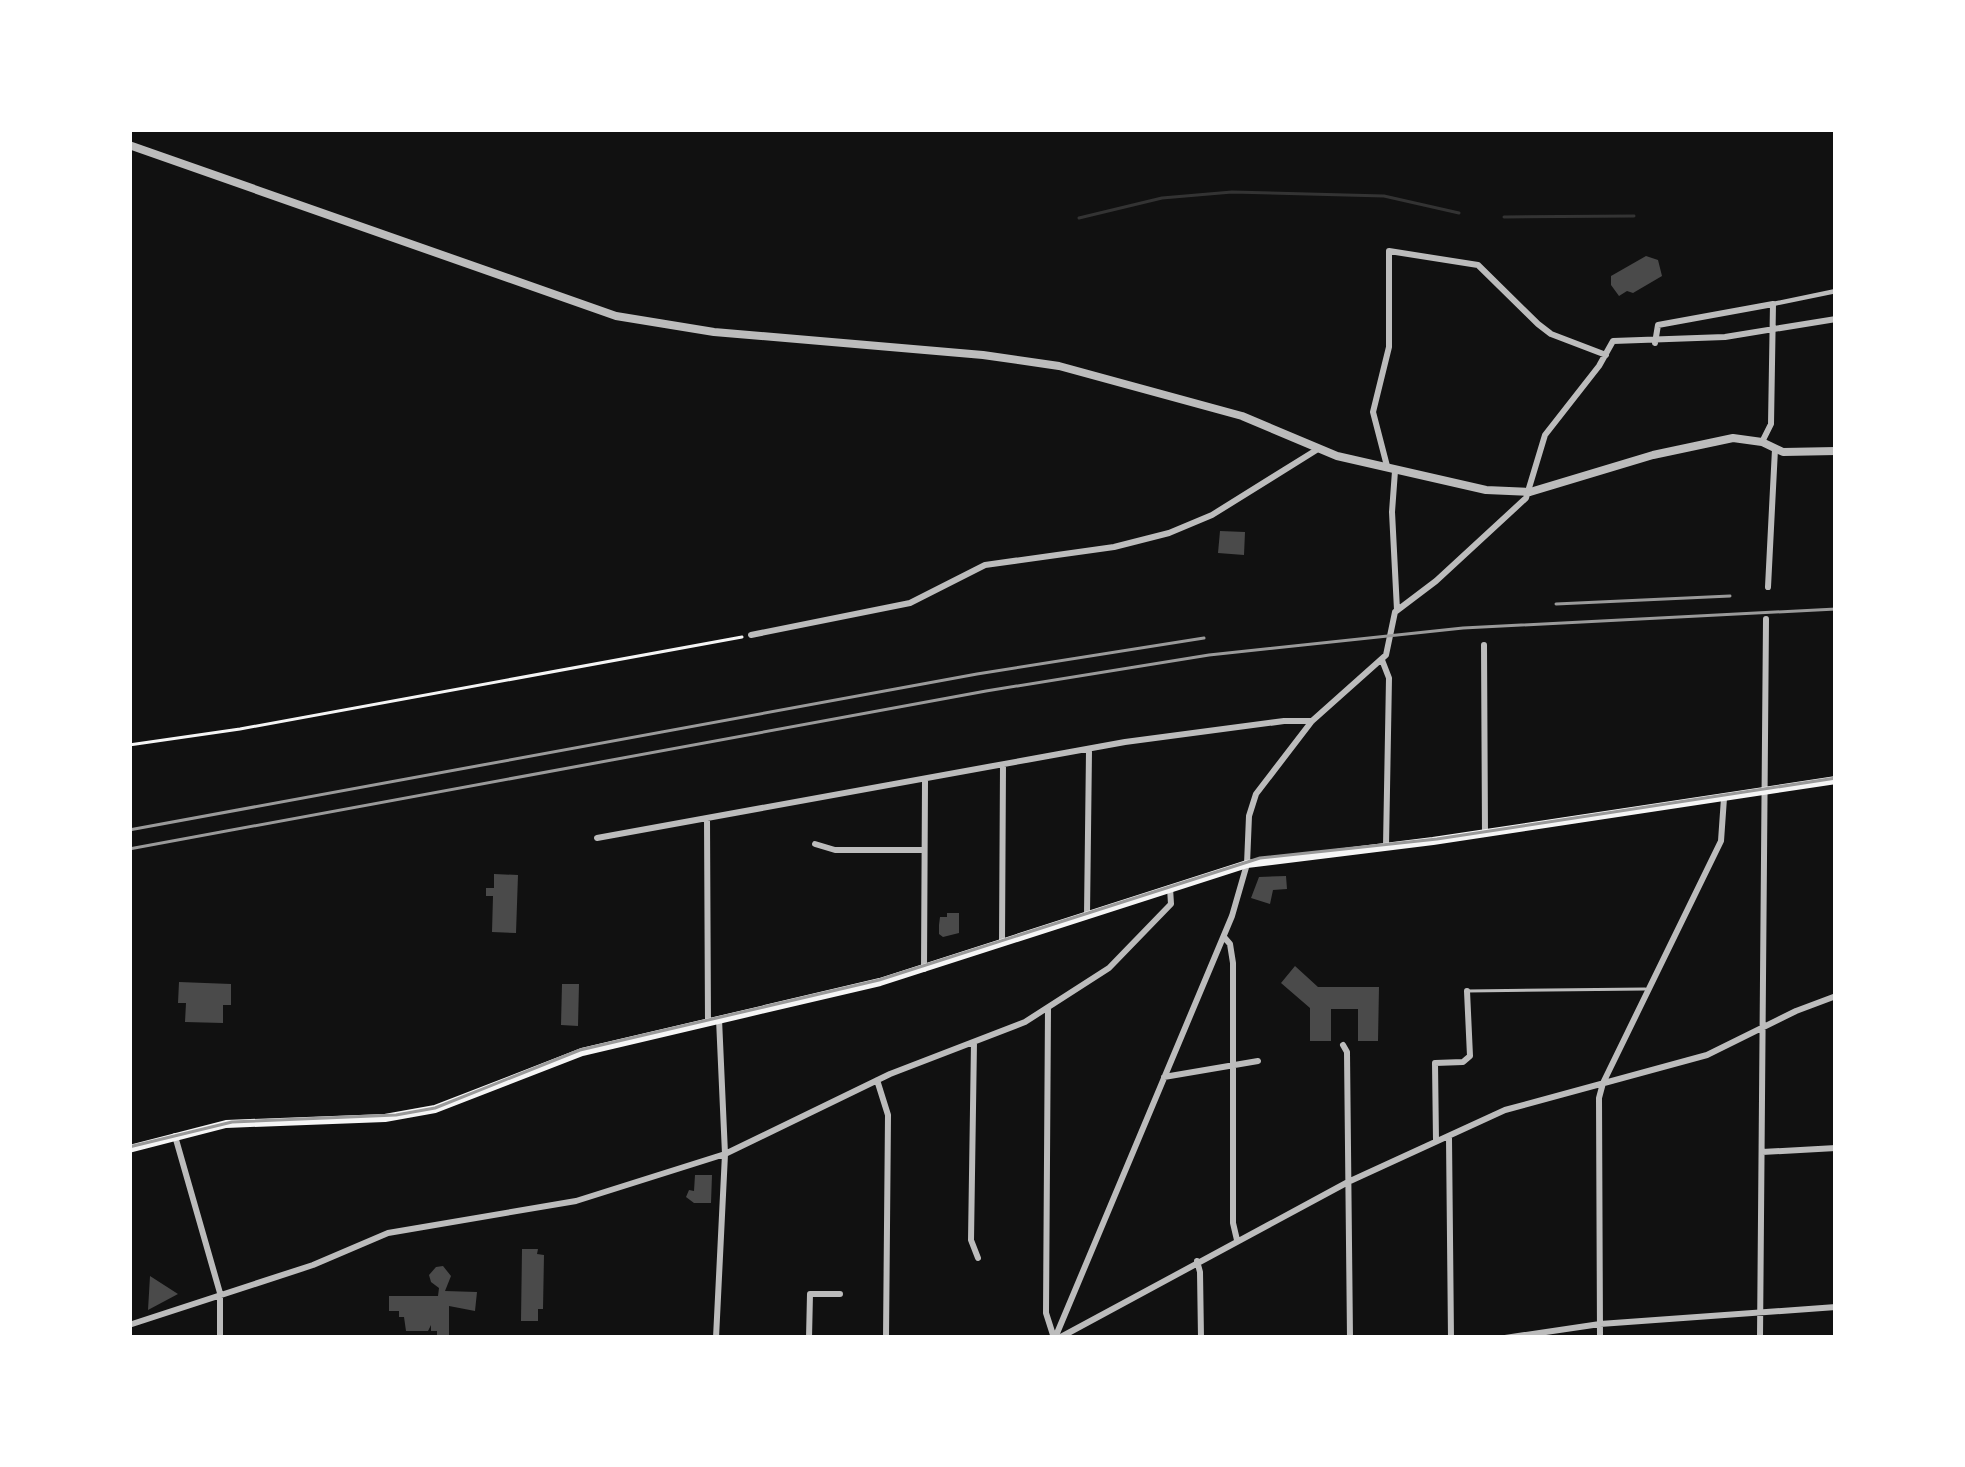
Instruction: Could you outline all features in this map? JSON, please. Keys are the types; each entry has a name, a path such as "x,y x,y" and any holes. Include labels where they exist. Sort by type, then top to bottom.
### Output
{"main road":[{"path":"129,1149 226,1124 414,1114 456,1103 582,1052 924,969 1247,864 1485,834 1836,780"}],"street":[{"path":"129,145 616,316 733,334 1032,361 1242,416 1337,457 1486,490 1530,492 1733,438 1762,442 1774,449 1836,451"},
{"path":"1056,1338 1224,938 1247,864 1249,816 1256,794 1312,722 1389,651 1397,610 1392,467 1373,412 1389,353 1389,251 1478,265 1551,334 1606,355"},
{"path":"1655,343 1658,325 1836,291"},
{"path":"1762,442 1771,424 1773,304"},
{"path":"1397,610 1489,534 1530,492 1545,435 1613,341 1655,343 1836,319"},
{"path":"751,635 910,603 985,565 1114,547 1169,533 1212,515 1318,448"},
{"path":"1768,587 1774,449"},
{"path":"1760,1338 1766,619"},
{"path":"1484,645 1485,834"},
{"path":"1382,660 1389,678 1386,847"},
{"path":"597,838 1089,750 1284,721 1312,722"},
{"path":"1087,916 1089,750"},
{"path":"1001,943 1003,765"},
{"path":"924,969 925,779"},
{"path":"1600,1338 1599,1098 1721,841 1724,798"},
{"path":"707,818 708,1022"},
{"path":"815,844 835,850 924,850"},
{"path":"129,1325 314,1265 388,1233 576,1201 725,1154 877,1080 1016,1026 1048,1008 1109,968 1153,926 1171,904 1170,888"},
{"path":"1224,938 1230,944 1233,963 1233,1223 1237,1240"},
{"path":"1436,1142 1435,1063 1463,1062 1470,1056 1467,991"},
{"path":"1056,1338 1348,1182 1505,1109 1714,1052 1836,996"},
{"path":"1048,1008 1046,1312 1056,1338"},
{"path":"716,1338 725,1154 719,1019"},
{"path":"974,1042 971,1240 978,1258"},
{"path":"1343,1045 1347,1052 1350,1338"},
{"path":"1164,1078 1258,1061"},
{"path":"877,1080 888,1115 886,1338"},
{"path":"176,1136 220,1293 220,1338"},
{"path":"1449,1136 1451,1338"},
{"path":"1762,1151 1836,1148"},
{"path":"1197,1261 1201,1338"},
{"path":"809,1338 810,1294 840,1294"},
{"path":"1505,1338 1600,1324 1836,1307"}],"lane":[{"path":"1467,991 1648,989"}],"path":[{"path":"129,746 751,635"}],"building":[{"path":"1646,256 1658,260 1662,276 1619,296 1611,276"},
{"path":"1220,531 1245,532 1244,555 1218,553"},
{"path":"494,874 518,875 516,933 492,932 493,896 486,896 486,888 494,888"},
{"path":"1286,876 1287,889 1273,890 1270,904 1251,898 1259,877"},
{"path":"959,913 959,933 943,937 940,917"},
{"path":"1295,966 1318,987 1379,987 1378,1041 1358,1041 1358,1009 1331,1009 1331,1041 1310,1041 1310,1008 1281,983"},
{"path":"179,982 231,984 231,1005 223,1005 223,1023 185,1022 186,1003 178,1003"},
{"path":"562,984 579,984 578,1026 561,1025"},
{"path":"695,1175 712,1175 711,1203 694,1203 686,1197 689,1190 694,1191"},
{"path":"522,1249 538,1249 537,1254 544,1255 543,1309 538,1309 538,1321 521,1321"},
{"path":"443,1266 451,1276 445,1291 477,1292 475,1311 449,1306 449,1335 437,1335 431,1325 428,1331 406,1331 399,1311 389,1311 389,1296 438,1296 439,1288 429,1275"},
{"path":"150,1276 178,1294 148,1310"}],"waterway":[{"path":"1079,218 1162,198 1232,192 1384,196 1459,213"},
{"path":"1504,217 1634,216"}],"tram line":[{"path":"129,1147 232,1122 396,1115 435,1108 580,1050 879,980 1260,858 1437,839 1836,778"}],"railway":[{"path":"1556,604 1730,596"},
{"path":"129,849 986,691 1209,655 1463,628 1836,609"},
{"path":"129,830 977,674 1204,638"}]}
